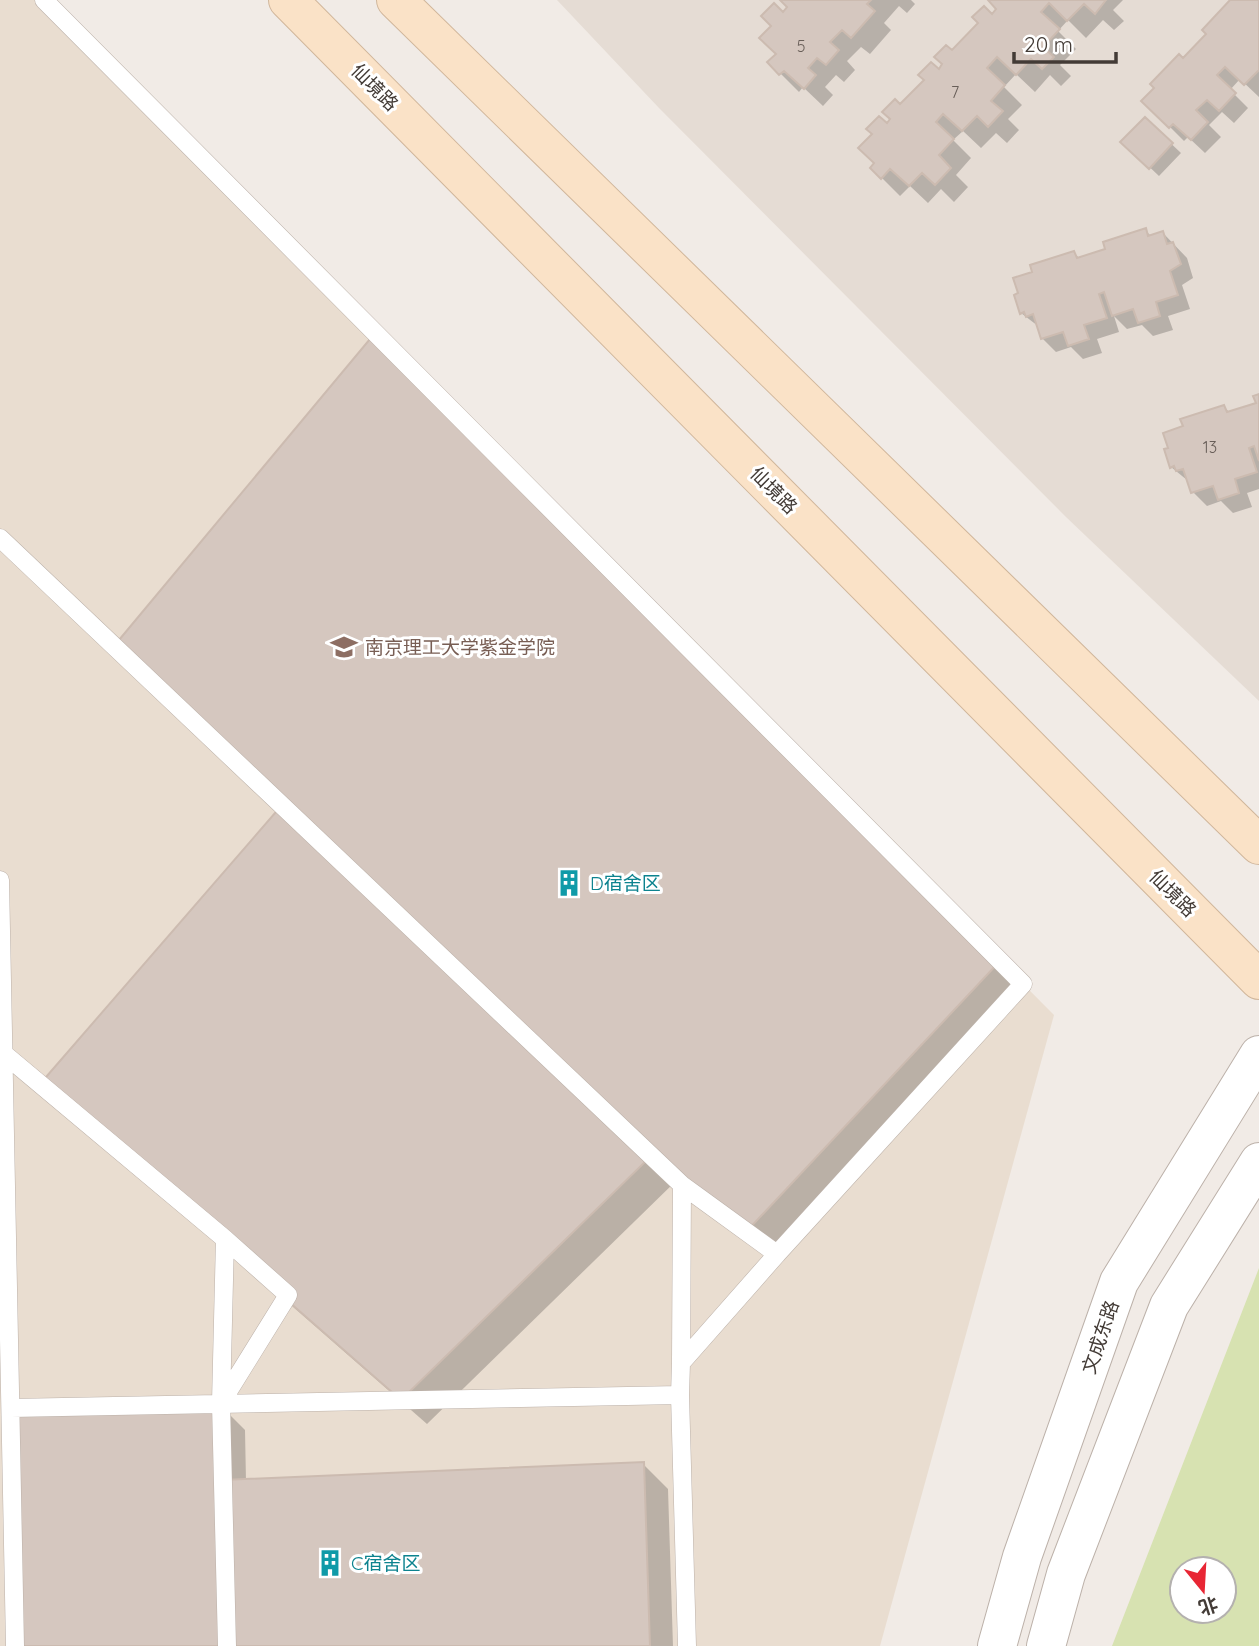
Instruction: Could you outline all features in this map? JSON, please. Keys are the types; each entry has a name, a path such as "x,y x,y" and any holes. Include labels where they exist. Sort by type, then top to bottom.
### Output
{"main road":[{"name":"仙境路","path":"288,0 1259,980"},
{"path":"396,0 1259,845"}],"street":[{"name":"文成东路","path":"997,1646 1022,1557 1119,1282 1259,1055"},
{"path":"1046,1646 1066,1574 1170,1306 1259,1162"}],"lane":[{"path":"44,0 1023,984 681,1363"},
{"path":"0,538 682,1185 777,1254"},
{"path":"0,880 15,1646"},
{"path":"4,1053 288,1295 221,1403"},
{"path":"682,1185 680,1395 687,1646"},
{"path":"225,1239 221,1403 227,1646"},
{"path":"10,1408 680,1395"}],"shaded area":[{"name":"南京理工大学紫金学院","path":"0,0 44,0 1054,1015 880,1646 0,1646"},
{"path":"557,0 1259,0 1259,701 1066,517 659,108"}],"green space":[{"path":"1259,1268 1259,1646 1112,1646"}],"building":[{"path":"780,0 871,0 867,4 875,11 851,38 842,30 830,42 839,50 826,65 817,58 808,68 816,75 804,89 784,71 779,75 767,62 776,54 759,38 771,26 761,16 774,3 783,12 787,7"},
{"path":"988,0 1106,0 1095,14 1084,4 1067,21 1049,3 1041,12 1060,29 1043,47 1054,57 1042,69 1031,59 1016,75 997,57 987,68 1005,85 991,101 1003,111 988,127 977,116 962,131 943,114 936,122 954,139 939,155 951,168 935,185 922,173 909,186 890,169 881,179 870,168 874,163 858,148 872,134 866,129 879,116 887,123 890,119 882,112 895,99 900,104 924,80 918,75 931,62 939,69 942,64 934,57 946,45 952,50 978,23 972,17 984,6 992,14 996,9"},
{"path":"1230,0 1259,0 1259,70 1244,85 1225,67 1217,75 1236,93 1219,111 1207,100 1196,110 1208,122 1191,140 1173,124 1169,128 1141,101 1154,88 1150,84 1179,54 1183,58 1206,34 1202,30"},
{"path":"1145,117 1173,143 1149,169 1120,142"},
{"path":"1146,228 1148,236 1163,231 1167,244 1173,242 1181,264 1170,271 1178,295 1156,302 1160,316 1138,323 1133,309 1112,316 1104,292 1099,294 1107,318 1084,325 1089,339 1068,346 1063,332 1041,339 1033,314 1026,317 1024,312 1020,314 1014,295 1018,293 1013,278 1032,272 1030,265 1074,251 1077,258 1105,249 1103,242"},
{"name":"D宿舍区","path":"375,333 1000,961 746,1232 651,1156 401,1400 40,1084 282,805 114,646"},
{"path":"1259,394 1259,461 1254,446 1249,448 1257,472 1235,479 1239,493 1218,500 1213,486 1191,493 1183,469 1176,471 1174,466 1170,468 1164,449 1168,448 1163,433 1183,426 1180,419 1224,405 1227,412 1256,403 1253,396"},
{"name":"C宿舍区","path":"221,1403 223,1480 644,1462 650,1646 15,1646 11,1408"}],"place":[{"name":"南京理工大学紫金学院","path":"344,647"},
{"name":"D宿舍区","path":"569,883"},
{"name":"C宿舍区","path":"330,1563"}]}
